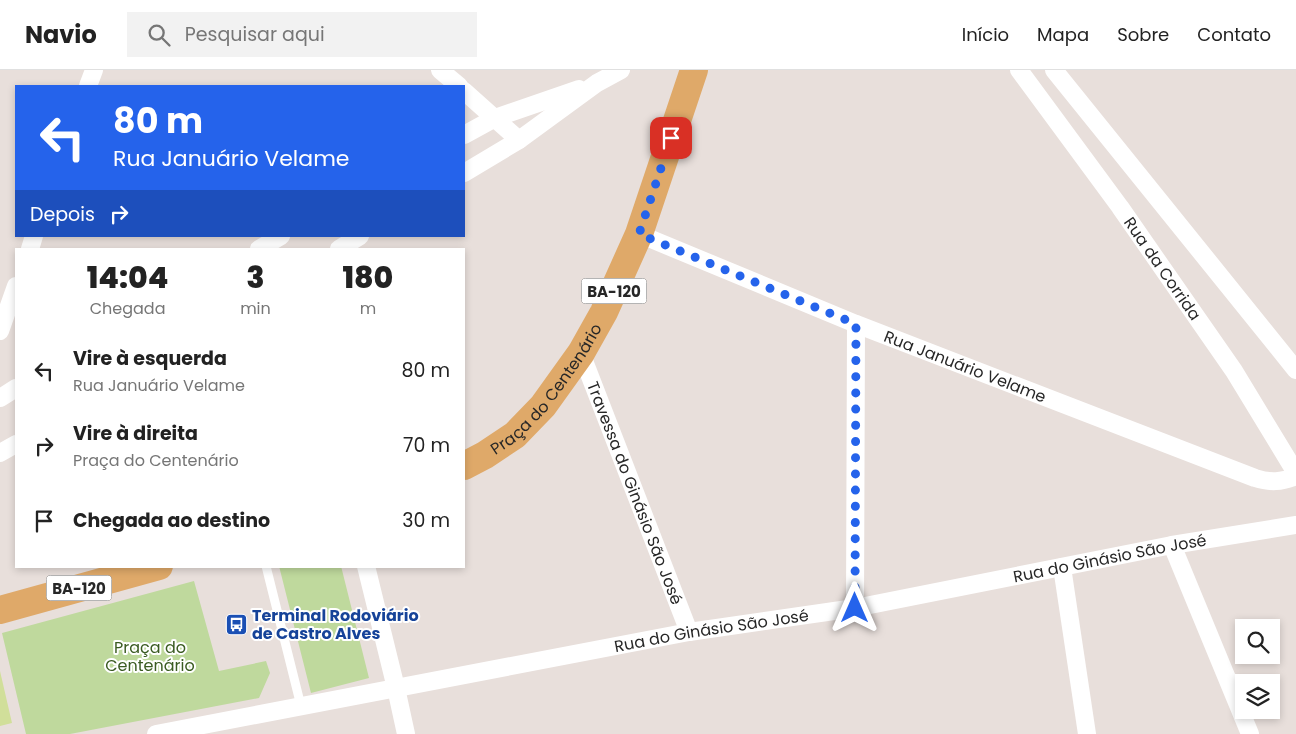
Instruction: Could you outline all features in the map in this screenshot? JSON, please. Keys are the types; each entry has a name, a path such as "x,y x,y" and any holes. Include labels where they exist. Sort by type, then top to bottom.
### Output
{"main road":[{"name":"Praça do Centenário","path":"465,465 515,435 543,406 581,353 604,312 639,234 694,70"},
{"name":"BA-120","path":"0,610 152,568"}],"street":[{"path":"88,85 94,70"},
{"path":"440,70 458,85"},
{"path":"465,172 519,140 597,83 621,70"},
{"name":"Rua da Corrida","path":"1019,70 1120,207 1234,371 1296,475"},
{"path":"1054,70 1296,370"},
{"path":"465,134 495,118 597,83"},
{"path":"465,92 519,140"},
{"name":"Rua Januário Velame","path":"639,234 856,324 1256,478 1269,482 1280,482 1296,475"},
{"path":"260,248 279,237"},
{"path":"341,248 358,237"},
{"path":"0,331 15,289"},
{"path":"855,608 856,324"},
{"name":"Travessa do Ginásio São José","path":"581,353 689,632"},
{"path":"0,398 15,389"},
{"path":"0,454 15,445"},
{"name":"Rua do Ginásio São José","path":"156,734 191,731 302,706 689,632 855,608 1172,545 1296,525"},
{"path":"1172,545 1250,734"},
{"path":"1062,567 1087,734"},
{"path":"366,568 406,734"}],"lane":[{"path":"267,568 302,706"}],"green space":[{"path":"280,568 342,568 369,678 311,693"},
{"name":"Praça do Centenário","path":"194,581 219,671 266,661 270,673 259,698 70,734 26,734 2,633"},
{"path":"0,671 12,723 0,726"}],"place":[{"name":"Terminal Rodoviário de Castro Alves","path":"236,624"}],"route":[{"path":"671,138 639,234 856,324 855,608"}]}
